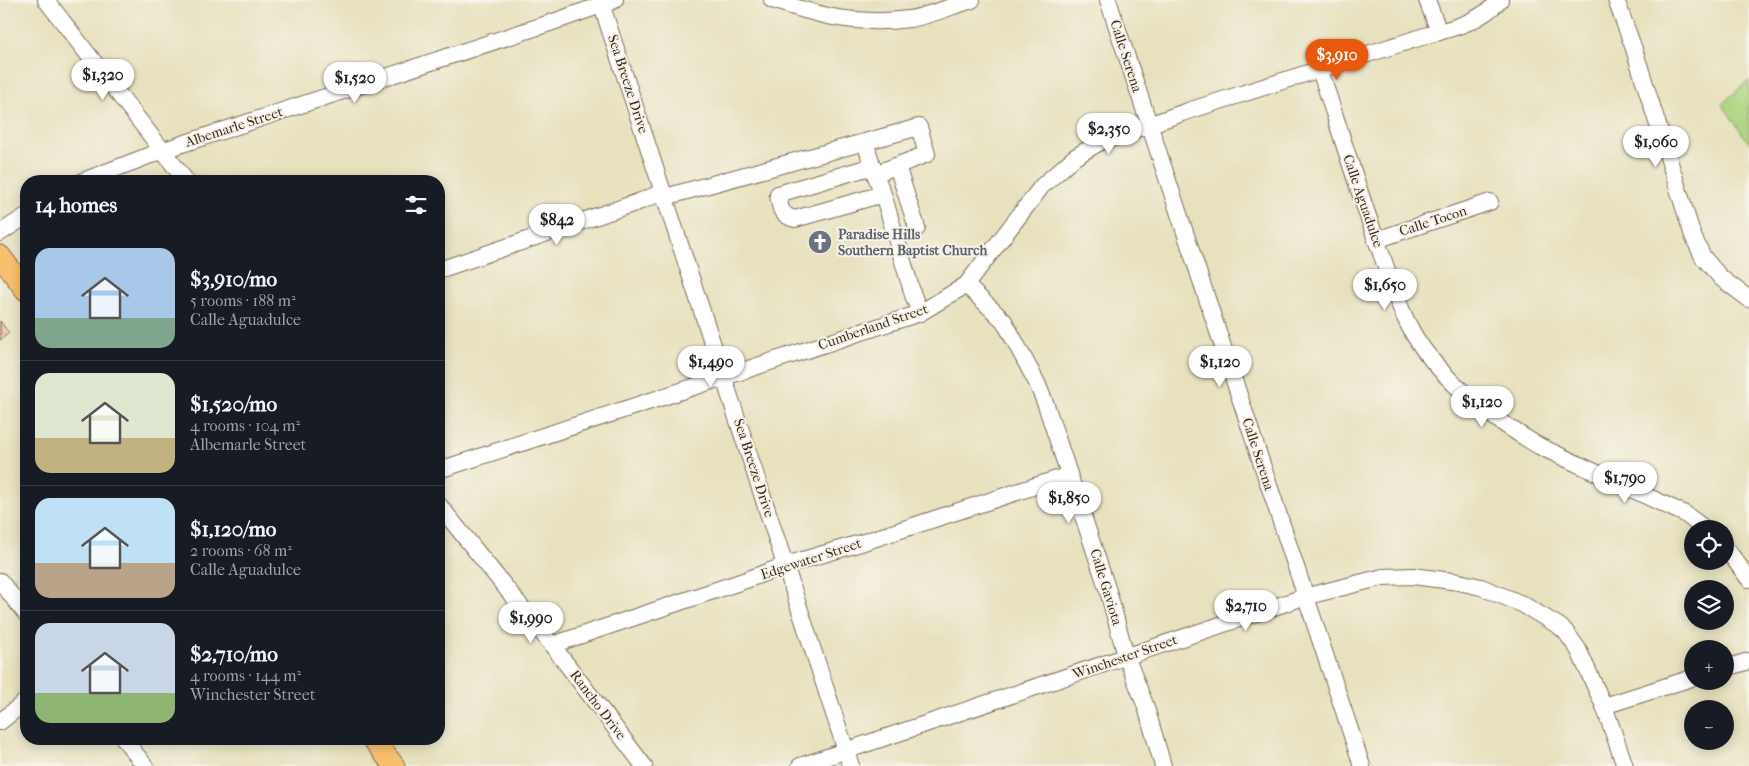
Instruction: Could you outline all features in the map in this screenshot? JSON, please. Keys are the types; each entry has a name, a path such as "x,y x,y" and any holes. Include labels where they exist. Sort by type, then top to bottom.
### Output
{"main road":[{"path":"0,256 20,282"},
{"path":"378,745 394,766"}],"street":[{"path":"46,0 181,175"},
{"path":"772,0 813,14 863,21 908,19 972,0"},
{"name":"Calle Serena","path":"1108,0 1304,597 1362,766"},
{"path":"1427,0 1439,32"},
{"name":"Cumberland Street","path":"445,468 920,313 966,285 1042,186 1075,157 1100,142 1149,124 1456,28 1486,14 1500,0"},
{"path":"1616,0 1634,49 1693,236 1703,257 1721,278 1749,299"},
{"name":"Albemarle Street","path":"98,175 161,151 559,20 606,1"},
{"name":"Sea Breeze Drive","path":"606,1 664,194 848,758"},
{"name":"Calle Aguadulce","path":"1320,70 1376,240 1403,314 1424,350 1464,393 1499,422 1539,446 1685,514 1693,520"},
{"path":"445,268 664,194 758,173 919,127 927,154 897,166 778,194"},
{"path":"865,142 920,313"},
{"path":"897,166 917,228"},
{"path":"758,173 774,185 778,194 780,209 786,217 795,219 882,194"},
{"name":"Calle Tocon","path":"1376,240 1490,202"},
{"path":"0,233 20,220"},
{"name":"Calle Gaviota","path":"966,285 1004,321 1037,383 1070,475 1108,591 1126,656 1146,707 1163,766"},
{"name":"Edgewater Street","path":"552,645 786,565 864,542 1070,475"},
{"name":"Rancho Drive","path":"445,512 552,645 644,766"},
{"path":"1734,560 1749,579"},
{"name":"Winchester Street","path":"800,766 848,758 1126,656 1304,597 1383,578 1413,576 1459,582 1503,595 1541,614 1565,632 1578,648 1604,706 1625,766"},
{"path":"0,581 20,606"},
{"path":"1734,665 1749,660"},
{"path":"1604,706 1684,681"},
{"path":"0,722 20,706"},
{"path":"129,745 145,766"}],"green space":[{"path":"1749,80 1749,143 1722,104"}],"building":[{"path":"0,321 9,333 0,340"}],"place":[{"name":"Paradise Hills Southern Baptist Church","path":"820,242"}]}
